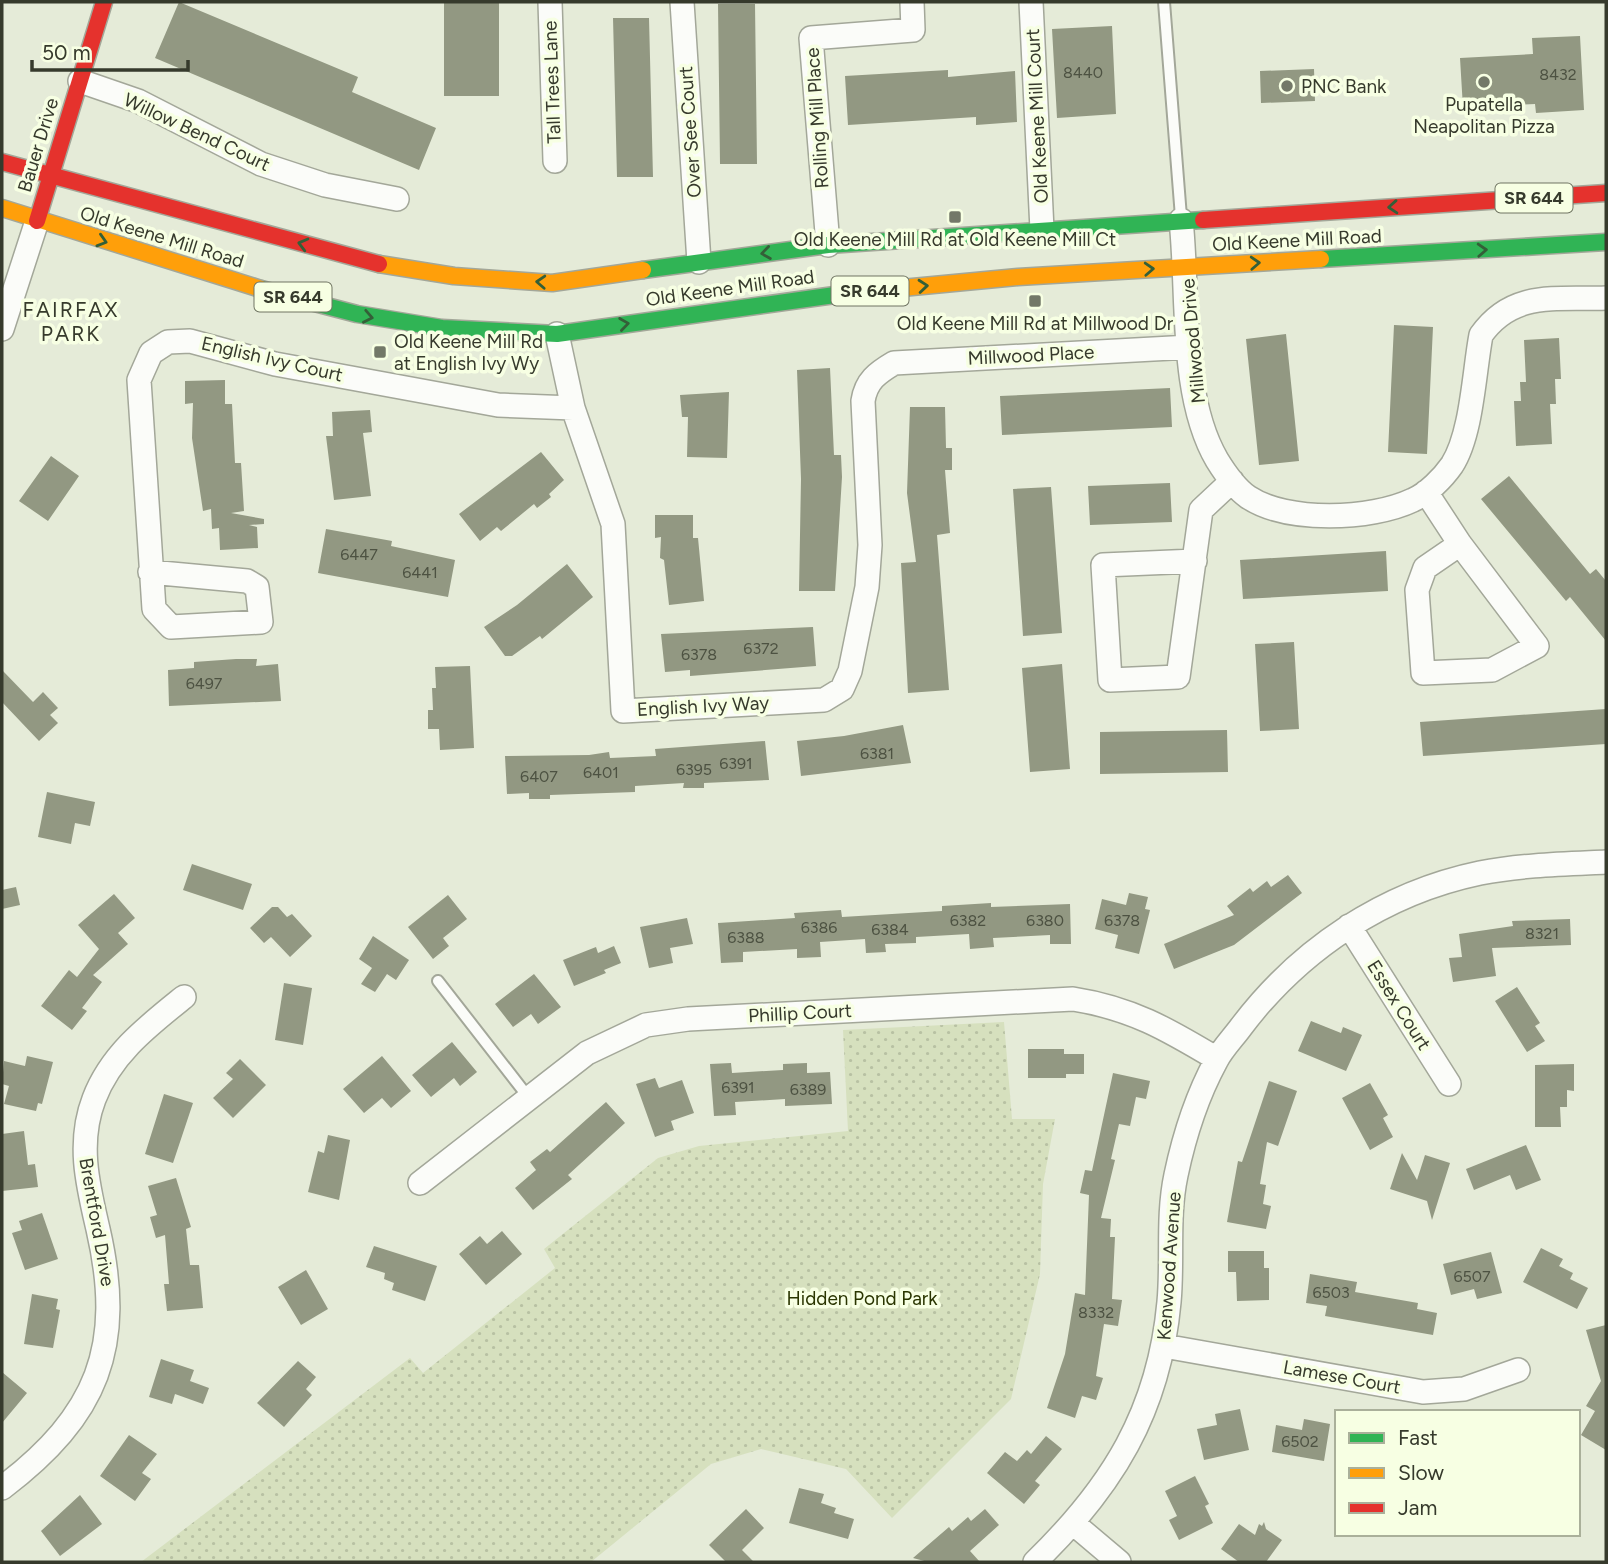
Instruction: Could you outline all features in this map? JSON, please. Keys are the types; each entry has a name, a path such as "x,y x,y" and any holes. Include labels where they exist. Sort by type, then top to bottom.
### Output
{"main road":[{"name":"Bauer Drive","path":"37,221 104,2"},
{"name":"Old Keene Mill Road","path":"2,162 368,262 414,271 552,283 828,245 1606,193"},
{"name":"Old Keene Mill Road","path":"2,208 37,221 357,314 442,328 556,334 829,295 1018,277 1606,242"}],"street":[{"name":"Tall Trees Lane","path":"550,2 555,161"},
{"name":"Over See Court","path":"682,2 699,262"},
{"name":"Rolling Mill Place","path":"828,245 811,38 913,30 912,2"},
{"name":"Old Keene Mill Court","path":"1031,2 1042,230"},
{"name":"Willow Bend Court","path":"80,81 138,101 261,164 325,185 397,199"},
{"name":"Millwood Drive","path":"1181,220 1190,347 1203,430 1231,481 1246,496 1263,505 1297,515 1350,514 1388,509 1414,500 1426,492 1451,466 1463,440 1480,335 1491,321 1504,310 1519,303 1606,298"},
{"path":"2,329 37,221"},
{"name":"English Ivy Way","path":"556,334 573,408 613,524 623,711 824,700 842,690 850,671 867,587 870,545 863,401 864,390 876,374"},
{"name":"English Ivy Court","path":"150,572 247,581 257,587 261,622 171,627 154,609 150,572 139,380 151,353 167,342 190,341 275,364 498,405 573,408"},
{"name":"Millwood Place","path":"876,374 894,363 1190,347"},
{"path":"1195,561 1103,565 1110,680 1178,677 1195,561 1201,510 1231,481"},
{"path":"1426,492 1460,544 1537,646 1492,670 1423,673 1417,590 1425,568 1460,544"},
{"name":"Kenwood Avenue","path":"1035,1562 1074,1524 1101,1490 1129,1447 1149,1399 1164,1346 1175,1178 1186,1136 1217,1059 1279,982 1317,948 1349,926 1402,897 1480,873 1524,866 1606,862"},
{"name":"Essex Court","path":"1349,926 1449,1084"},
{"name":"Brentford Drive","path":"2,1488 54,1444 71,1422 93,1381 106,1340 110,1321 108,1280 85,1167 86,1127 94,1099 110,1067 121,1053 140,1032 184,997"},
{"name":"Phillip Court","path":"421,1183 587,1054 625,1032 646,1025 688,1019 1073,999 1110,1005 1137,1014 1217,1059"},
{"name":"Lamese Court","path":"1164,1346 1423,1392 1464,1389 1518,1370"},
{"path":"1074,1524 1119,1562"}],"lane":[{"path":"1164,2 1181,220"},
{"path":"438,981 529,1098"}],"green space":[{"name":"Hidden Pond Park","path":"1004,1022 1012,1119 1055,1119 1043,1184 1040,1274 1011,1399 892,1518 846,1469 761,1449 711,1464 591,1562 141,1562 410,1358 423,1373 555,1268 544,1249 658,1158 699,1146 848,1131 843,1030"}],"building":[{"path":"179,2 358,77 352,92 436,128 419,170 155,58"},
{"path":"444,2 499,2 499,96 444,96"},
{"path":"718,4 755,4 757,164 720,164"},
{"path":"613,18 649,18 653,177 617,177"},
{"path":"1112,26 1116,114 1057,118 1052,29"},
{"path":"1580,36 1584,110 1536,113 1535,104 1463,108 1460,58 1533,54 1532,38"},
{"name":"PNC Bank","path":"1314,69 1315,101 1261,103 1260,71"},
{"path":"948,70 948,77 1015,71 1017,122 976,125 976,117 848,125 845,76"},
{"path":"1394,325 1433,327 1427,454 1388,452"},
{"path":"1286,334 1299,461 1259,465 1246,339"},
{"path":"1559,338 1561,379 1555,379 1556,404 1550,404 1552,444 1516,446 1514,401 1521,401 1520,382 1526,382 1524,340"},
{"path":"830,368 834,455 841,455 842,477 835,591 799,591 801,479 797,370"},
{"path":"225,380 225,404 232,404 235,463 241,463 244,511 231,513 264,519 264,524 249,525 257,527 258,548 220,550 219,528 212,529 211,509 203,511 192,438 193,403 185,404 185,381"},
{"path":"1170,388 1172,427 1002,435 1000,396"},
{"path":"729,392 727,458 687,457 688,417 682,417 680,395"},
{"path":"910,407 945,407 946,448 952,448 952,470 945,470 950,533 937,535 949,690 908,693 901,563 916,562 907,493"},
{"path":"370,410 372,432 363,433 371,496 334,500 326,436 333,436 332,412"},
{"path":"541,452 564,480 549,494 551,497 537,508 534,504 501,531 497,527 480,541 459,514"},
{"path":"51,456 79,476 48,521 19,501"},
{"path":"1509,476 1590,574 1596,569 1606,581 1606,641 1570,597 1566,601 1481,499"},
{"path":"1170,483 1172,522 1090,525 1088,486"},
{"path":"1051,487 1062,633 1023,636 1013,489"},
{"path":"655,515 693,515 693,538 698,538 704,601 669,605 664,560 660,558 661,537 655,538"},
{"path":"326,529 392,541 391,546 455,560 448,597 318,573"},
{"path":"1386,551 1388,591 1243,599 1240,560"},
{"path":"567,564 593,597 542,639 540,636 512,656 505,656 484,627 517,605"},
{"path":"813,627 816,666 690,676 690,670 665,672 661,634"},
{"path":"1294,642 1299,729 1260,731 1255,644"},
{"path":"257,659 256,666 278,664 281,701 169,706 168,670 194,668 194,662"},
{"path":"1062,664 1070,769 1030,772 1022,668"},
{"path":"470,666 474,748 440,750 439,729 428,729 428,710 433,710 432,688 436,688 435,667"},
{"path":"2,670 33,702 43,692 58,708 50,715 58,723 39,741 2,702"},
{"path":"1606,709 1606,744 1423,756 1420,722"},
{"path":"903,725 911,763 801,776 797,741"},
{"path":"1227,730 1228,772 1100,774 1100,732"},
{"path":"765,741 769,780 704,783 704,788 683,788 684,783 635,786 635,792 550,795 550,799 529,799 529,793 507,794 505,756 589,755 609,752 610,758 656,756 655,749"},
{"path":"47,792 95,802 90,826 75,823 71,844 38,837"},
{"path":"192,864 252,884 243,910 183,890"},
{"path":"1288,875 1302,893 1234,945 1174,969 1164,944 1234,915 1227,906 1250,888 1253,892 1267,881 1271,887"},
{"path":"16,887 20,905 2,909 2,890"},
{"path":"1129,893 1148,897 1145,909 1150,910 1139,954 1115,948 1118,935 1095,929 1102,899 1126,905"},
{"path":"114,894 135,918 118,933 128,944 93,975 102,982 82,1008 87,1011 72,1030 41,1006 69,970 77,977 99,949 78,925"},
{"path":"448,895 467,919 443,938 449,946 433,959 408,927"},
{"path":"991,903 991,907 1070,904 1071,944 1050,944 1050,935 993,938 994,947 970,949 969,934 916,937 916,943 885,944 886,952 866,953 865,939 820,942 821,957 797,958 797,949 743,952 743,962 721,963 718,923 795,918 794,913 841,910 842,917 942,911 942,906"},
{"path":"272,907 278,907 287,917 292,914 312,936 290,957 271,937 264,943 250,928"},
{"path":"687,918 693,944 670,948 673,963 649,968 640,927"},
{"path":"1570,919 1571,945 1492,948 1496,976 1453,982 1449,958 1462,957 1459,934 1513,926 1512,921"},
{"path":"373,936 409,960 396,980 387,974 375,992 361,984 372,968 359,959"},
{"path":"614,946 621,963 604,970 606,973 574,986 563,960 596,947 598,953"},
{"path":"534,974 561,1007 538,1024 531,1014 513,1027 495,1004"},
{"path":"284,983 312,988 303,1045 275,1040"},
{"path":"1517,987 1540,1023 1535,1026 1545,1041 1527,1052 1495,1001"},
{"path":"1311,1021 1341,1033 1343,1027 1362,1035 1346,1071 1298,1051"},
{"path":"452,1042 477,1072 460,1086 454,1078 431,1097 412,1075"},
{"path":"1028,1049 1064,1049 1064,1054 1084,1054 1084,1074 1066,1074 1066,1078 1028,1078"},
{"path":"27,1056 53,1062 42,1104 38,1103 36,1111 4,1104 9,1086 2,1084 4,1061 25,1066"},
{"path":"382,1056 411,1091 391,1108 382,1098 364,1113 343,1089"},
{"path":"240,1059 266,1085 233,1118 213,1098 233,1079 226,1073"},
{"path":"731,1063 732,1073 783,1070 783,1064 807,1063 807,1073 830,1072 832,1104 785,1106 785,1099 735,1102 736,1115 714,1116 710,1064"},
{"path":"1574,1064 1574,1091 1567,1090 1567,1107 1560,1107 1561,1127 1535,1127 1535,1065"},
{"path":"1113,1073 1150,1081 1146,1099 1136,1097 1130,1126 1119,1124 1111,1159 1115,1160 1101,1218 1111,1219 1110,1237 1115,1237 1112,1299 1122,1300 1118,1326 1104,1324 1096,1376 1103,1378 1096,1400 1082,1396 1075,1418 1047,1408 1065,1354 1075,1293 1085,1295 1089,1195 1080,1193 1085,1170 1092,1171"},
{"path":"655,1078 659,1088 682,1080 694,1113 671,1121 674,1130 655,1137 636,1084"},
{"path":"1269,1081 1297,1091 1278,1146 1267,1142 1260,1184 1266,1185 1263,1204 1271,1206 1266,1229 1227,1222 1238,1161 1242,1162"},
{"path":"1370,1083 1388,1115 1383,1118 1393,1137 1370,1150 1342,1098"},
{"path":"164,1094 193,1103 173,1163 145,1154"},
{"path":"606,1102 625,1123 568,1175 572,1179 533,1210 515,1188 536,1170 530,1162 547,1149 550,1152"},
{"path":"24,1131 28,1165 35,1164 38,1187 2,1191 2,1134"},
{"path":"328,1135 350,1140 339,1200 308,1192 318,1151 324,1153"},
{"path":"1526,1145 1541,1180 1516,1190 1510,1175 1474,1190 1466,1169"},
{"path":"1402,1153 1417,1180 1425,1155 1450,1163 1432,1220 1427,1201 1390,1189"},
{"path":"176,1178 191,1227 186,1229 190,1265 199,1265 203,1308 167,1311 164,1284 169,1284 165,1235 156,1238 150,1217 157,1215 148,1186"},
{"path":"42,1213 58,1259 25,1270 12,1233 22,1230 19,1221"},
{"path":"502,1231 522,1254 486,1285 459,1254 480,1236 487,1244"},
{"path":"374,1246 437,1266 425,1301 392,1290 394,1283 384,1279 385,1273 366,1267"},
{"path":"1541,1248 1563,1259 1559,1266 1573,1273 1570,1279 1588,1288 1577,1309 1523,1282"},
{"path":"1228,1251 1264,1251 1264,1268 1269,1268 1269,1300 1237,1301 1236,1272 1228,1272"},
{"path":"1491,1252 1502,1293 1477,1299 1474,1289 1451,1295 1443,1264"},
{"path":"306,1270 328,1309 301,1325 278,1287"},
{"path":"1310,1274 1357,1282 1355,1292 1418,1303 1417,1309 1437,1313 1433,1335 1325,1316 1327,1306 1306,1303"},
{"path":"32,1294 58,1299 56,1309 60,1310 53,1348 24,1344"},
{"path":"1606,1325 1606,1450 1581,1435 1595,1411 1586,1406 1601,1381 1586,1330"},
{"path":"161,1359 194,1370 190,1381 209,1388 203,1404 175,1394 172,1404 149,1397"},
{"path":"298,1361 316,1377 306,1389 312,1395 284,1427 257,1403"},
{"path":"2,1372 27,1393 2,1423"},
{"path":"1240,1409 1249,1450 1204,1460 1197,1429 1217,1425 1215,1414"},
{"path":"1304,1419 1330,1424 1324,1461 1272,1452 1276,1425 1302,1430"},
{"path":"129,1435 157,1454 142,1473 151,1479 135,1501 100,1476"},
{"path":"1046,1436 1062,1449 1035,1481 1040,1485 1024,1504 987,1473 1005,1452 1017,1461 1027,1450 1031,1454"},
{"path":"1195,1476 1209,1504 1205,1506 1213,1523 1179,1540 1169,1520 1177,1516 1165,1491"},
{"path":"799,1488 824,1494 821,1503 836,1508 834,1513 854,1519 848,1539 789,1523"},
{"path":"80,1495 102,1524 60,1556 41,1531"},
{"path":"746,1509 764,1528 742,1550 754,1562 726,1562 709,1545"},
{"path":"985,1509 999,1525 970,1551 980,1562 928,1562 913,1558 949,1527 952,1531 968,1517 971,1521"},
{"path":"1264,1522 1266,1529 1282,1540 1266,1562 1239,1562 1221,1549 1239,1524 1255,1535 1259,1524 1262,1526"}],"traffic: fast":[{"path":"643,270 828,245 1203,220"},
{"path":"1321,259 1606,242"},
{"path":"261,289 357,314 442,328 557,334 849,293"}],"traffic: slow":[{"path":"2,208 261,289"},
{"path":"849,293 1018,277 1321,259"},
{"path":"379,264 454,276 552,283 643,270"}],"traffic: jam":[{"path":"37,221 104,2"},
{"path":"2,162 379,264"},
{"path":"1203,220 1606,193"}],"place":[{"name":"Pupatella Neapolitan Pizza","path":"1484,82"},
{"name":"PNC Bank","path":"1287,86"},
{"name":"Old Keene Mill Rd at Old Keene Mill Ct","path":"955,217"},
{"name":"Old Keene Mill Rd at Millwood Dr","path":"1035,301"},
{"name":"Old Keene Mill Rd at English Ivy Wy","path":"380,352"}],"district":[{"name":"FAIRFAX PARK","path":"71,321"}]}
